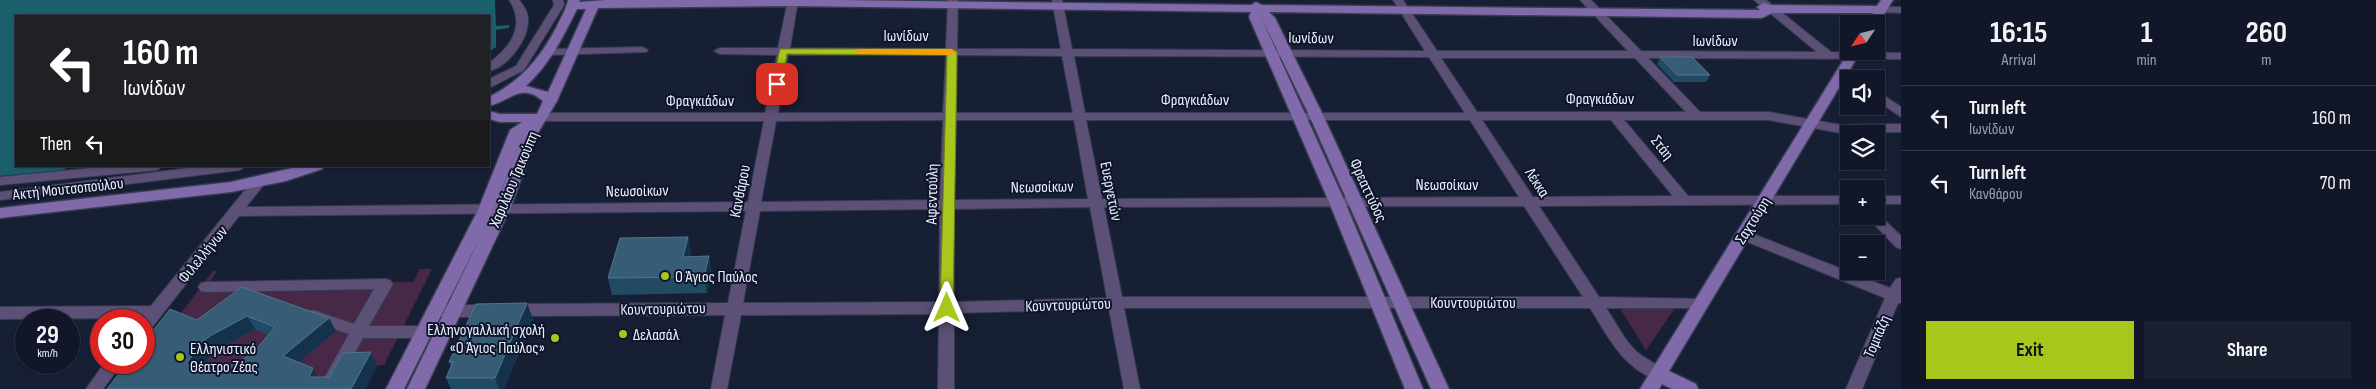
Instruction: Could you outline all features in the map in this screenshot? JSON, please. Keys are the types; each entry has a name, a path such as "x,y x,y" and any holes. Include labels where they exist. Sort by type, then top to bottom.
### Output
{"street":[{"path":"490,67 506,54 522,29 523,14 514,0"},
{"path":"490,83 520,68 559,5 558,0"},
{"path":"1157,0 1255,4"},
{"path":"1758,0 1829,56"},
{"path":"490,101 516,88 538,68 550,52 573,3 792,2 1402,5 1586,2 1750,4 1770,9 1884,5 1901,10"},
{"name":"Κανθάρου","path":"719,389 792,2"},
{"path":"1586,2 1696,115"},
{"name":"Αφεντούλη","path":"946,389 953,3"},
{"name":"Χαριλάου Τρικούπη","path":"416,389 453,311 494,210 532,130 542,118 594,4"},
{"name":"Ευεργετών","path":"1058,4 1132,389"},
{"name":"Φρεαττύδος","path":"1255,4 1255,18 1316,115 1440,389"},
{"path":"1402,5 1596,13 1762,14 1770,9"},
{"name":"Λέκκα","path":"1402,5 1595,303 1633,358 1654,382"},
{"path":"550,52 642,50"},
{"name":"Ιωνίδων","path":"720,50 1840,58"},
{"name":"Φρεαττύδος","path":"1278,53 1299,116 1337,202 1414,389"},
{"name":"Ιωνίδων","path":"1885,57 1901,56"},
{"name":"Σαχτούρη","path":"1654,382 1850,60"},
{"path":"516,88 539,92 550,101"},
{"path":"1885,101 1901,113"},
{"name":"Φραγκιάδων","path":"490,114 500,118 1696,115 1768,116 1851,130 1901,128"},
{"name":"Στάη","path":"1614,116 1684,201"},
{"path":"0,182 147,167"},
{"path":"0,196 232,167"},
{"name":"Ακτή Μουτσοπούλου","path":"0,213 197,191 259,182 313,167"},
{"name":"Φιλελλήνων","path":"155,312 259,182"},
{"name":"Νεωσοίκων","path":"236,212 1355,201 1840,200"},
{"path":"1885,200 1901,200"},
{"name":"Χαριλάου Τρικούπη","path":"394,389 434,311 494,210"},
{"path":"1882,225 1901,244"},
{"path":"1743,235 1898,292"},
{"path":"206,287 385,284 326,389"},
{"path":"233,287 276,303"},
{"name":"Τομπάζη","path":"1854,389 1898,292"},
{"name":"Κουντουριώτου","path":"434,311 734,307 947,308 1116,303 1377,301 1701,303"},
{"path":"294,309 359,332 423,332"},
{"path":"0,313 90,312"},
{"path":"94,389 106,374"},
{"path":"1654,382 1689,389"}],"shaded area":[{"path":"0,0 495,0 496,26 509,25 509,28 496,30 496,47 490,51 490,15 15,15 15,167 67,167 64,170 0,176"},
{"path":"420,269 432,269 384,365 343,366 330,389 123,389 134,374 155,374 155,347 213,271 217,271 208,284 413,282"},
{"path":"1619,307 1675,308 1646,350"}],"building":[{"path":"1660,57 1692,57 1710,75 1677,75"},
{"path":"688,237 683,257 709,256 704,277 608,278 620,238"},
{"path":"242,287 329,318 283,356 313,368 309,377 329,377 343,353 371,352 351,389 107,389 119,374 155,374 155,328 170,309 197,320","holes":["247,316 275,327 253,353 233,365 210,369 186,364 202,342"]},
{"path":"527,303 495,378 446,378 453,362 449,362 476,304"}],"slow traffic":[{"path":"859,52 951,52"}],"place":[{"name":"Ο Άγιος Παύλος","path":"665,276"},
{"name":"Δελασάλ","path":"623,334"},
{"name":"Ελληνογαλλική σχολή «Ο Άγιος Παύλος»","path":"555,338"},
{"name":"Ελληνιστικό Θέατρο Ζέας","path":"180,357"}],"route":[{"path":"777,84 783,51 952,52 947,308"}]}
